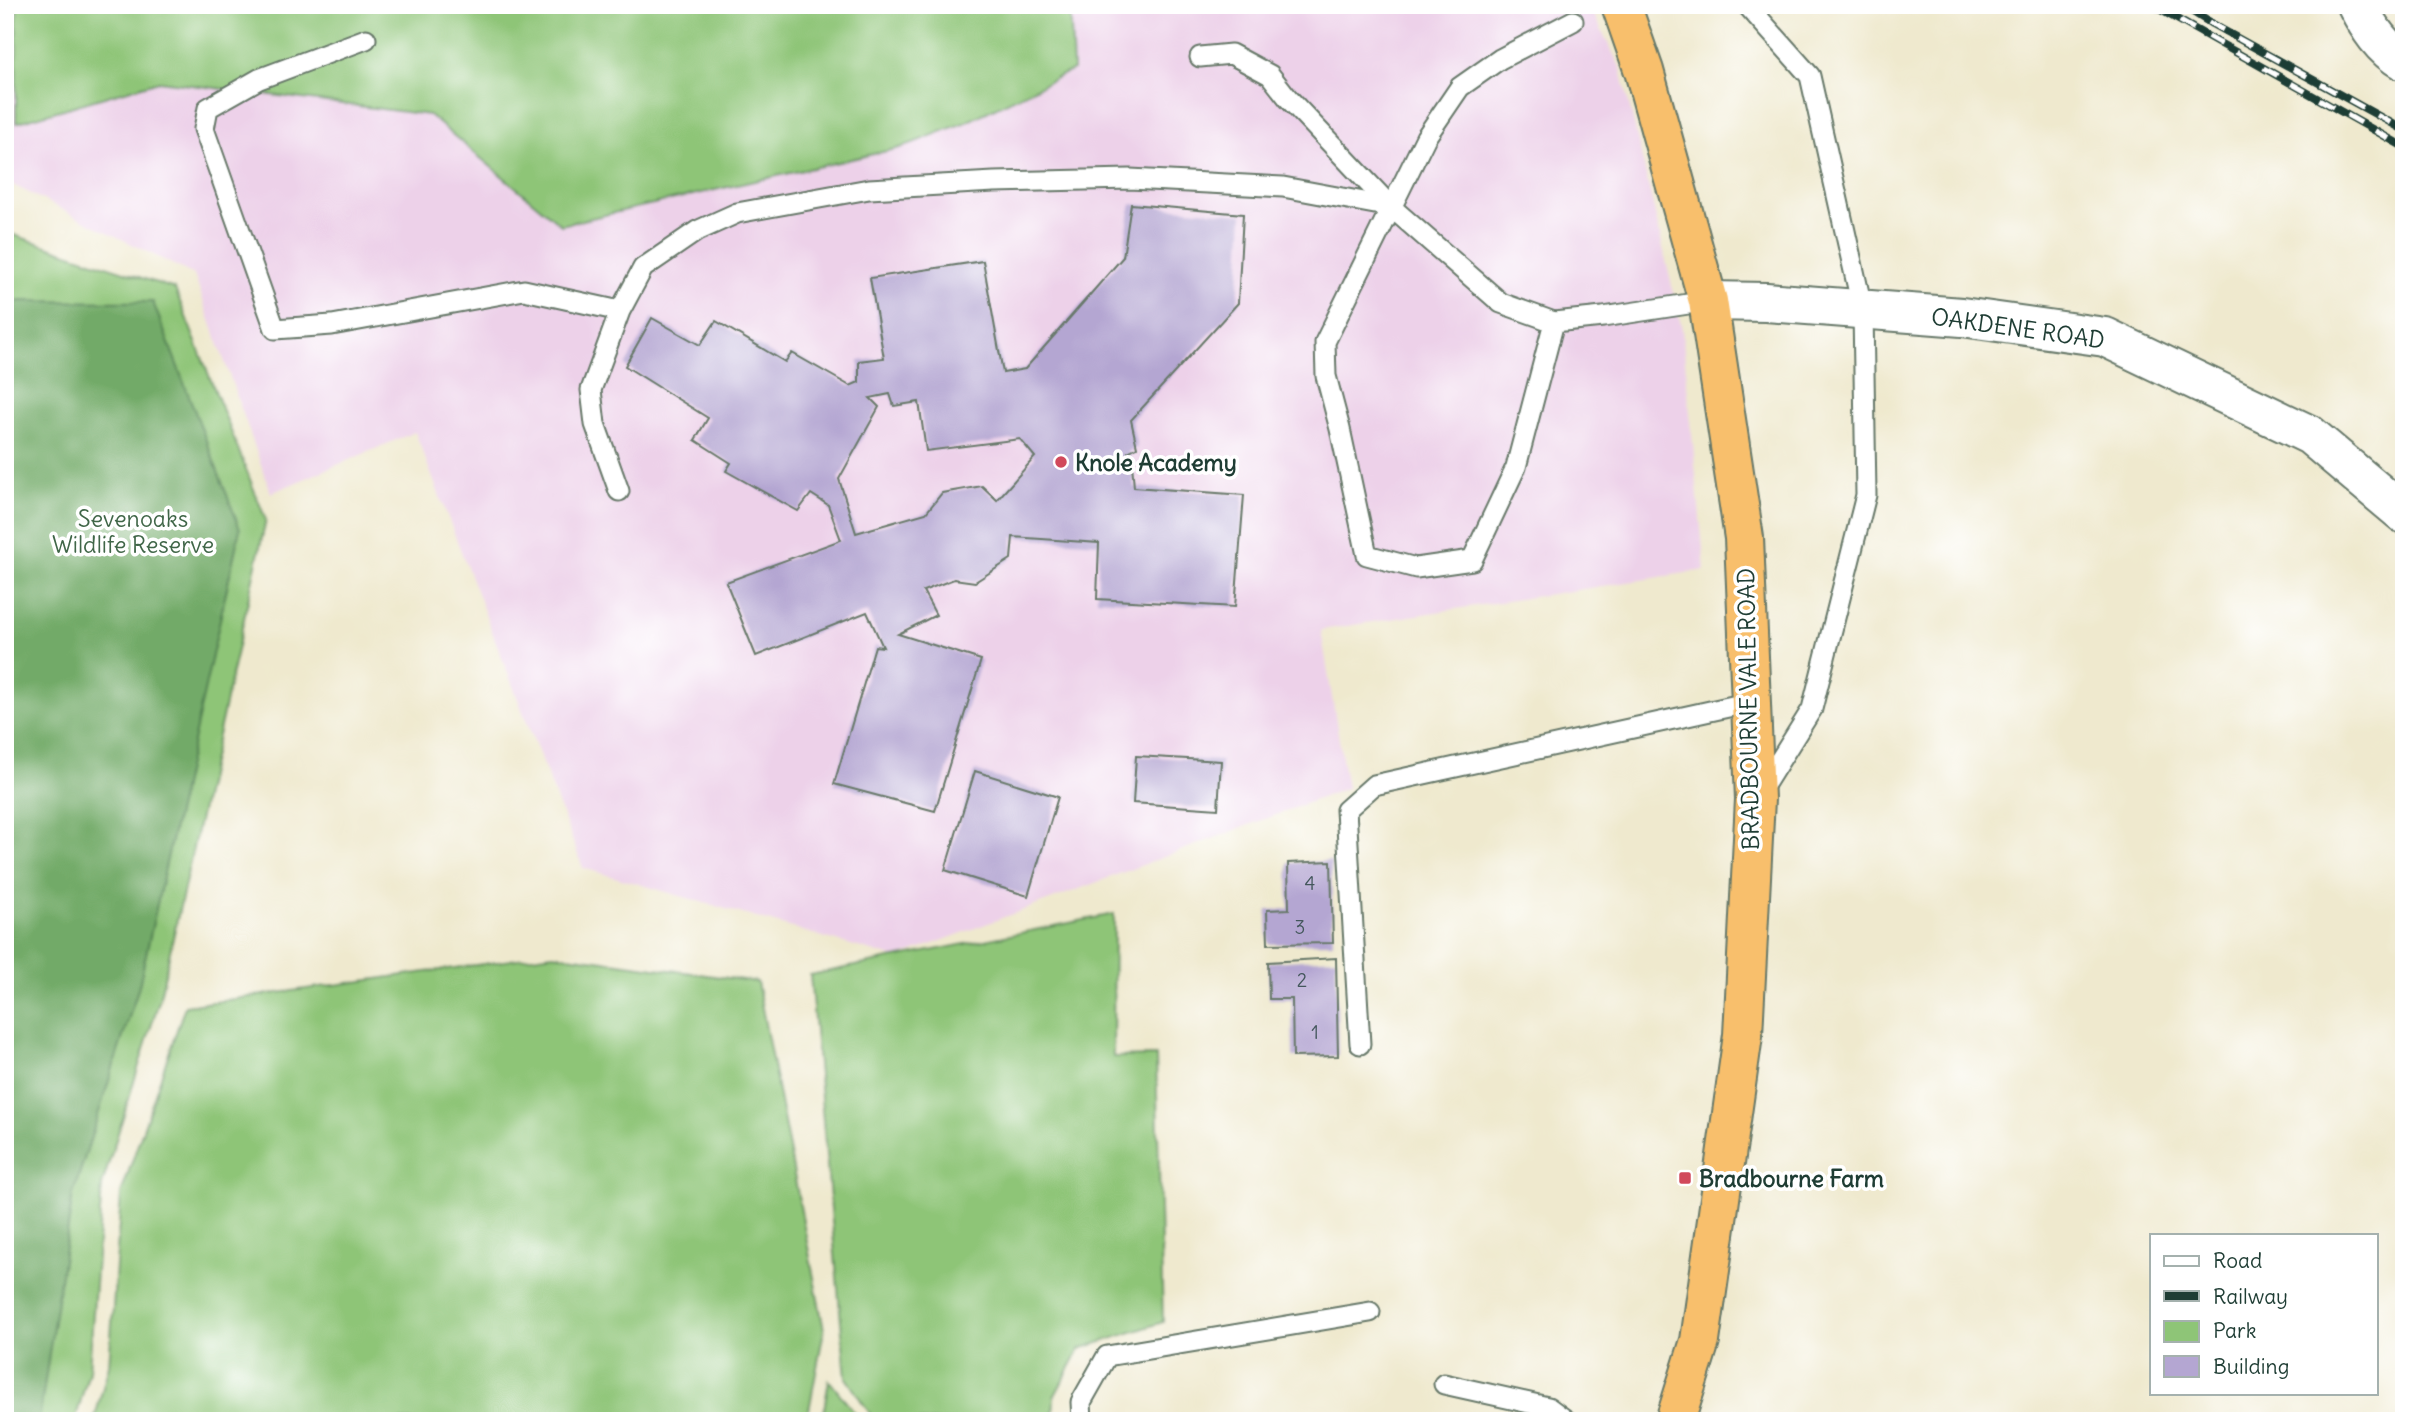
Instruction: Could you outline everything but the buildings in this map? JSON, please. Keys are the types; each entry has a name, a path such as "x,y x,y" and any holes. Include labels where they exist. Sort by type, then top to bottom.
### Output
{"highway":[{"name":"BRADBOURNE VALE ROAD","path":"1621,5 1644,71 1708,301 1744,538 1755,799 1743,1035 1700,1341 1675,1421"}],"street":[{"path":"2357,5 2368,27 2392,54 2404,61"},
{"name":"OAKDENE ROAD","path":"1708,301 1766,302 1962,317 2105,337 2310,435 2404,514"}],"lane":[{"path":"1747,5 1810,76 1863,311 1866,495 1812,709 1755,799"},
{"path":"1554,322 1516,467 1472,559 1416,568 1367,555 1326,376 1325,342 1426,137 1460,88 1500,59 1573,21"},
{"path":"366,39 260,79 208,108 204,129 275,329 332,325 524,290 620,311"},
{"path":"1200,57 1231,54 1270,75 1288,98 1391,207 1501,303 1554,322 1708,301"},
{"path":"619,491 595,424 591,390 620,311 643,268 698,231 737,213 869,189 993,182 1130,179 1283,187 1391,207"},
{"path":"1360,1044 1346,810 1374,785 1751,702"},
{"path":"1082,1421 1081,1402 1107,1356 1370,1312"},
{"path":"1444,1384 1548,1407 1567,1421"}],"shaded area":[{"name":"Knole Academy","path":"5,5 1589,5 1621,69 1682,329 1705,570 1321,630 1347,788 896,958 583,868 415,432 271,493 194,275 5,181"}],"green space":[{"path":"17,5 1070,5 1073,70 966,122 900,148 561,225 429,115 159,81 16,123"},
{"name":"Sevenoaks Wildlife Reserve","path":"5,232 175,289 266,520 159,1001 102,1185 89,1371 75,1421 5,1421"},
{"name":"Sevenoaks Wildlife Reserve","path":"5,301 153,302 240,529 139,986 73,1194 39,1421 5,1421"},
{"path":"1114,914 1113,1057 1156,1056 1163,1322 1080,1349 1054,1397 1053,1421 875,1421 846,1378 810,975"},
{"path":"553,954 757,982 824,1330 807,1421 94,1421 109,1365 121,1194 185,1006"},
{"path":"829,1380 861,1421 822,1421"}],"railway":[{"path":"2152,5 2404,147"},
{"path":"2182,5 2404,130"}],"place":[{"name":"Knole Academy","path":"1061,462"},
{"name":"Bradbourne Farm","path":"1685,1178"}]}
